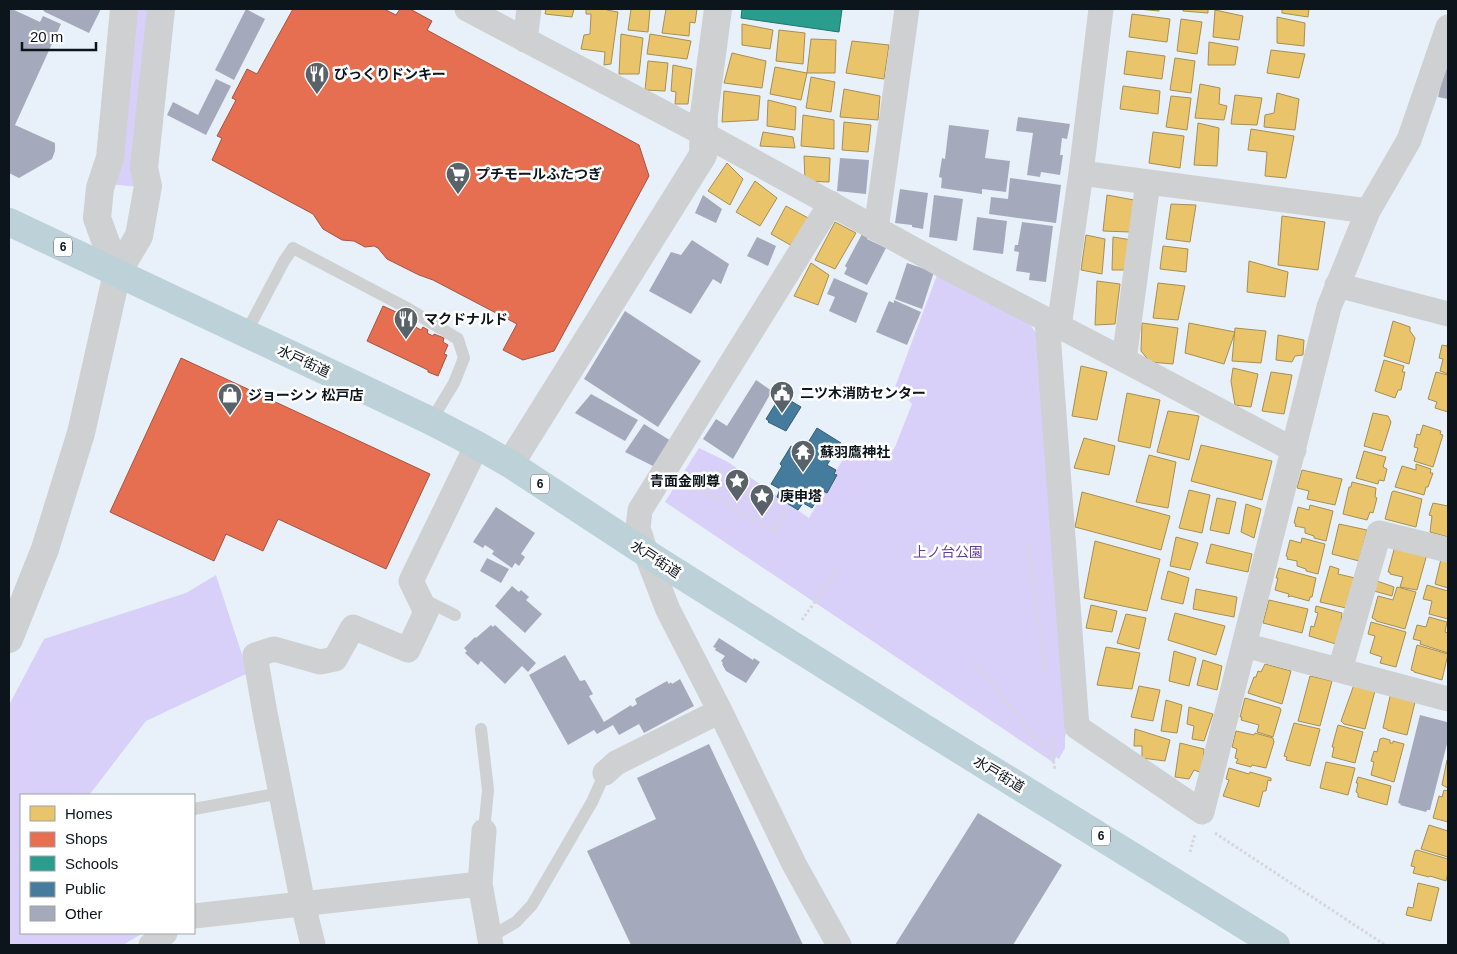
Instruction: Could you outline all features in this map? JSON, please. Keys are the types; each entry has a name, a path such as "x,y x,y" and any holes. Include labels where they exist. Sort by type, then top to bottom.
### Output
{"highway":[{"name":"水戸街道","path":"9,222 430,421 510,464 787,642 1276,945"}],"street":[{"path":"117,273 97,218 100,188 110,158 124,9"},
{"path":"9,640 45,549 80,433 117,273 139,236 148,186 144,168 161,9"},
{"path":"467,9 704,134 876,229 1294,450"},
{"path":"524,40 529,9"},
{"path":"510,464 703,155 704,114 718,9"},
{"path":"876,229 908,9"},
{"path":"1101,9 1081,173 1053,323 1077,727 1202,812 1329,307 1368,211 1408,140 1448,28"},
{"path":"1081,173 1368,211"},
{"path":"1124,360 1148,182"},
{"path":"831,203 640,510 638,528 668,610 720,711 794,864 838,945"},
{"path":"1337,285 1448,314"},
{"path":"313,945 303,904 255,655 274,649 320,662 335,659 353,627 408,650 426,612 411,581 477,446"},
{"path":"1340,670 1379,533 1448,550"},
{"path":"1244,645 1448,699"},
{"path":"605,773 616,763 720,711"},
{"path":"484,831 480,884 490,941"},
{"path":"195,916 480,884"},
{"path":"151,945 164,934"}],"lane":[{"path":"246,333 284,261 294,248 407,308 458,339 464,358 454,382 430,421"},
{"path":"419,597 454,615"},
{"path":"481,729 488,790 484,831"},
{"path":"490,941 516,922 532,905 592,802 605,773"},
{"path":"195,809 281,793"}],"path":[{"path":"696,487 774,531 787,508"},
{"path":"1028,546 1047,679"},
{"path":"787,642 839,568"},
{"path":"974,661 1040,743 1051,744"},
{"path":"1055,736 1051,744 1055,771"},
{"path":"1202,812 1207,827 1385,945"}],"green space":[{"path":"129,9 153,9 139,187 107,184"},
{"name":"上ノ台公園","path":"937,275 1029,323 1036,333 1067,731 1065,748 1059,759 1056,757 1054,763 665,502 699,448 728,462 809,518 853,442 886,459 895,447 912,404 895,387"},
{"path":"216,575 248,673 146,721 90,794 20,794 20,934 141,934 123,945 9,945 9,705 44,639 186,593"}],"building: Homes":[{"path":"546,9 574,9 572,17 545,14"},
{"path":"586,9 607,9 618,12 611,64 604,65 605,52 581,49 584,35 590,34 591,14 586,14"},
{"path":"631,9 650,9 648,32 628,30"},
{"path":"666,9 697,9 695,23 690,22 689,36 662,33"},
{"path":"1138,9 1159,9 1159,11"},
{"path":"1183,9 1208,9 1208,13 1183,11"},
{"path":"1282,9 1309,9 1308,17 1282,13"},
{"path":"1215,10 1243,16 1239,40 1213,37"},
{"path":"1132,14 1170,19 1167,42 1129,37"},
{"path":"1277,17 1305,23 1304,46 1277,43"},
{"path":"1181,19 1202,22 1197,54 1177,51"},
{"path":"742,24 773,30 770,49 742,45"},
{"path":"779,30 805,33 803,64 776,61"},
{"path":"621,34 643,38 639,74 619,74"},
{"path":"650,34 691,41 687,59 647,54"},
{"path":"811,39 836,40 835,73 807,73"},
{"path":"852,41 889,45 884,79 846,73"},
{"path":"1209,42 1238,47 1235,65 1208,65"},
{"path":"1271,50 1305,54 1299,78 1267,73"},
{"path":"1127,51 1165,56 1162,79 1124,74"},
{"path":"732,53 766,61 762,88 724,83"},
{"path":"1175,58 1195,61 1191,93 1170,90"},
{"path":"648,61 668,63 665,91 645,90"},
{"path":"673,65 692,69 688,104 675,104 676,92 671,91"},
{"path":"775,67 807,73 801,100 770,94"},
{"path":"811,77 835,82 831,112 806,108"},
{"path":"1200,84 1220,88 1219,104 1227,106 1224,120 1195,118"},
{"path":"1123,86 1160,91 1158,114 1120,109"},
{"path":"844,89 880,96 878,120 840,117"},
{"path":"724,91 760,96 758,120 722,122"},
{"path":"1277,93 1299,99 1295,130 1264,127 1265,115 1274,113"},
{"path":"1235,95 1262,98 1257,125 1231,124"},
{"path":"1171,96 1191,98 1187,130 1166,127"},
{"path":"768,100 796,107 795,130 767,126"},
{"path":"803,115 834,120 834,149 801,146"},
{"path":"844,122 871,125 868,152 842,150"},
{"path":"1198,123 1219,128 1217,166 1194,165"},
{"path":"1251,129 1294,136 1286,178 1265,176 1267,152 1248,150"},
{"path":"763,132 793,137 795,148 760,146"},
{"path":"1153,132 1184,136 1180,168 1149,163"},
{"path":"804,156 830,158 829,182 805,181"},
{"path":"727,163 743,179 730,205 708,191"},
{"path":"755,181 777,198 760,226 736,212"},
{"path":"1107,195 1134,200 1130,232 1103,231"},
{"path":"1171,204 1196,205 1190,242 1166,239"},
{"path":"786,206 810,219 794,247 771,234"},
{"path":"1282,216 1325,222 1318,270 1278,265"},
{"path":"835,222 856,233 835,269 815,260"},
{"path":"1086,235 1105,239 1102,274 1081,270"},
{"path":"1113,237 1132,240 1129,270 1112,270"},
{"path":"1163,246 1188,249 1186,272 1160,269"},
{"path":"1249,261 1288,272 1285,297 1247,292"},
{"path":"811,263 829,275 818,305 794,296"},
{"path":"1097,281 1120,284 1115,324 1095,325"},
{"path":"1158,283 1185,286 1178,320 1153,318"},
{"path":"1393,321 1410,327 1410,331 1415,338 1409,364 1384,356"},
{"path":"1142,323 1178,328 1173,364 1150,362 1141,351"},
{"path":"1189,323 1235,332 1224,364 1185,353"},
{"path":"1235,328 1266,331 1261,363 1232,361"},
{"path":"1278,335 1304,340 1303,355 1295,356 1292,362 1276,360"},
{"path":"1448,341 1448,374 1440,371 1443,359 1439,358 1442,345 1447,346"},
{"path":"1384,360 1404,366 1402,372 1405,372 1401,390 1398,390 1395,398 1375,391"},
{"path":"1081,366 1107,372 1097,420 1072,416"},
{"path":"1233,368 1258,374 1251,407 1235,405 1231,381"},
{"path":"1271,372 1292,375 1284,414 1262,411"},
{"path":"1436,372 1448,375 1448,412 1435,408 1437,402 1428,399"},
{"path":"1127,393 1160,400 1150,448 1118,441"},
{"path":"1168,411 1199,416 1189,460 1157,452"},
{"path":"1373,413 1388,416 1391,422 1382,451 1364,446"},
{"path":"1423,425 1441,431 1440,434 1443,435 1433,467 1414,461 1418,448 1414,447 1417,434 1420,435"},
{"path":"1084,438 1115,446 1109,475 1074,468"},
{"path":"1201,445 1272,461 1262,500 1191,481"},
{"path":"1364,451 1386,457 1383,467 1387,469 1384,481 1379,480 1378,484 1356,478"},
{"path":"1149,455 1176,462 1168,508 1136,502"},
{"path":"1416,464 1431,469 1430,473 1433,473 1424,495 1395,487 1402,466 1416,470"},
{"path":"1302,470 1342,479 1335,505 1307,499 1309,491 1297,488"},
{"path":"1352,482 1376,488 1375,497 1377,498 1373,513 1370,512 1367,520 1343,514 1349,487 1351,487"},
{"path":"1189,490 1210,495 1202,533 1179,528"},
{"path":"1082,492 1170,516 1161,550 1075,527"},
{"path":"1392,492 1422,499 1416,527 1385,519"},
{"path":"1217,498 1236,502 1229,534 1210,530"},
{"path":"1433,503 1448,506 1448,537 1430,532 1432,516 1429,515"},
{"path":"1246,504 1261,509 1254,538 1241,532"},
{"path":"1310,505 1333,511 1326,541 1305,533 1305,528 1295,526 1298,507 1309,510"},
{"path":"1339,524 1367,530 1359,561 1332,554"},
{"path":"1176,537 1198,543 1190,570 1170,566"},
{"path":"1302,538 1325,544 1318,574 1297,566 1297,561 1287,559 1290,540 1301,543"},
{"path":"1095,541 1160,559 1147,611 1084,598"},
{"path":"1211,544 1252,554 1248,572 1206,563"},
{"path":"1395,546 1427,554 1417,590 1400,587 1403,577 1388,572"},
{"path":"1441,559 1448,559 1448,588 1435,584"},
{"path":"1330,566 1339,569 1338,574 1355,578 1346,608 1320,602"},
{"path":"1279,568 1316,578 1312,597 1310,597 1309,601 1291,596 1288,597 1289,594 1275,590"},
{"path":"1168,571 1189,578 1183,604 1161,599"},
{"path":"1377,581 1394,587 1392,596 1374,591"},
{"path":"1427,585 1448,591 1448,619 1429,614 1432,601 1423,599"},
{"path":"1397,587 1416,592 1405,629 1376,621 1372,618 1378,596 1393,600"},
{"path":"1196,589 1237,597 1234,617 1193,609"},
{"path":"1269,600 1308,609 1302,633 1263,623"},
{"path":"1091,605 1117,611 1112,632 1086,628"},
{"path":"1316,606 1342,613 1341,621 1344,622 1336,644 1309,636 1311,626 1314,627 1318,613 1315,612"},
{"path":"1175,613 1225,626 1216,655 1168,640"},
{"path":"1126,614 1146,618 1139,649 1117,643"},
{"path":"1429,617 1447,622 1445,632 1448,633 1448,653 1420,644 1421,641 1413,639 1417,625 1426,627"},
{"path":"1371,622 1406,632 1396,667 1380,663 1382,657 1370,653 1375,636 1368,634"},
{"path":"1417,645 1448,654 1442,680 1411,670"},
{"path":"1106,647 1140,653 1132,689 1097,685"},
{"path":"1174,651 1196,658 1189,686 1169,681"},
{"path":"1203,660 1222,666 1217,690 1197,685"},
{"path":"1265,664 1291,671 1282,704 1248,693 1254,677 1256,677 1258,671 1261,672"},
{"path":"1310,676 1332,681 1320,726 1298,721"},
{"path":"1355,682 1376,687 1365,729 1344,724 1341,721"},
{"path":"1139,686 1160,690 1153,721 1131,717"},
{"path":"1391,692 1416,698 1407,735 1383,728"},
{"path":"1245,698 1280,708 1273,737 1257,732 1259,725 1241,720 1242,717 1240,717"},
{"path":"1166,700 1182,705 1177,733 1161,731"},
{"path":"1189,707 1213,714 1204,741 1192,739 1194,726 1187,724"},
{"path":"1294,723 1320,729 1310,766 1286,760 1287,757 1284,756"},
{"path":"1338,725 1363,732 1355,763 1332,757 1334,747 1332,747"},
{"path":"1135,729 1170,740 1165,761 1142,758 1142,746 1134,746"},
{"path":"1236,731 1254,735 1255,733 1273,738 1274,742 1266,768 1236,763 1238,759 1235,758 1237,749 1232,747"},
{"path":"1380,739 1390,740 1390,743 1393,743 1393,741 1404,744 1394,782 1371,775 1374,762 1371,761 1374,751 1377,752"},
{"path":"1180,743 1204,749 1202,773 1194,770 1189,779 1175,777"},
{"path":"1448,760 1448,788 1442,785"},
{"path":"1326,762 1355,768 1348,795 1320,788"},
{"path":"1229,768 1271,778 1271,781 1268,780 1266,791 1263,791 1259,807 1223,796 1229,780 1226,779"},
{"path":"1358,777 1391,786 1387,805 1358,797 1356,792 1358,783 1356,783"},
{"path":"1444,790 1448,791 1448,822 1433,818 1439,796 1442,797"},
{"path":"1429,825 1448,831 1448,857 1421,849"},
{"path":"1415,851 1448,859 1446,881 1413,873 1415,867 1411,866"},
{"path":"1418,883 1439,888 1431,921 1406,915 1408,907 1413,908"}],"building: Shops":[{"name":"プチモールふたつぎ","path":"293,9 384,9 396,15 400,9 410,9 432,21 427,30 639,145 649,176 554,351 523,360 503,350 517,324 433,280 387,259 374,246 365,247 354,241 342,240 323,229 313,214 212,160 222,138 217,136 236,100 232,98 247,69 257,74"},
{"name":"マクドナルド","path":"383,306 411,316 410,319 414,320 412,325 421,330 423,327 428,330 427,333 433,336 434,334 444,338 443,342 448,345 444,354 447,355 438,376 367,341"},
{"name":"ジョーシン 松戸店","path":"181,358 430,474 386,569 278,519 263,551 226,534 214,561 110,512"}],"building: Schools":[{"path":"742,9 842,9 839,32 741,18"}],"building: Public":[{"path":"781,395 801,407 786,431 768,422 766,419"},
{"path":"817,428 841,443 827,465 836,470 834,474 837,475 827,493 823,491 812,508 803,503 798,510 777,497 780,489 771,484 791,446 794,448 797,445 804,449"}],"building: Other":[{"path":"9,9 40,22 43,16 61,24 15,125 55,143 55,151 52,159 19,178 9,173"},
{"path":"42,9 101,9 89,33"},
{"path":"246,9 265,19 234,80 215,70"},
{"path":"1446,61 1448,62 1448,99 1438,97"},
{"path":"216,79 231,86 206,135 167,115 173,102 198,115"},
{"path":"1018,117 1070,124 1067,139 1062,138 1060,155 1063,155 1060,175 1041,172 1040,177 1027,175 1033,133 1016,131"},
{"path":"949,125 989,130 985,158 1010,161 1006,192 982,189 982,194 941,188 942,178 939,177 942,158 945,159"},
{"path":"840,158 869,160 866,194 837,191"},
{"path":"1010,178 1061,185 1056,223 989,214 991,197 1008,199"},
{"path":"900,189 928,193 923,229 912,227 912,225 895,223"},
{"path":"703,195 722,209 716,223 695,213"},
{"path":"934,195 963,199 957,241 929,237"},
{"path":"977,217 1007,221 1003,254 973,250"},
{"path":"1022,222 1053,226 1046,282 1029,280 1030,273 1016,271 1019,252 1014,251 1015,245 1018,245"},
{"path":"863,232 869,235 867,239 886,248 867,285 844,274 847,268 845,266"},
{"path":"757,237 776,246 768,266 747,256"},
{"path":"692,240 729,264 721,284 713,279 691,314 649,291 671,252 681,255"},
{"path":"907,263 934,272 922,309 895,299"},
{"path":"834,278 868,293 856,323 829,311 835,297 827,294"},
{"path":"894,300 921,312 907,345 876,332 889,301 894,303"},
{"path":"625,311 701,361 658,427 584,379"},
{"path":"756,380 772,391 733,459 703,439 716,419 727,426"},
{"path":"591,394 638,420 625,441 575,413"},
{"path":"644,424 671,441 657,468 625,452"},
{"path":"496,507 535,533 521,554 525,557 519,566 515,563 512,568 492,554 494,551 485,545 483,548 473,542"},
{"path":"487,558 509,569 501,583 480,571"},
{"path":"512,586 519,592 521,590 529,597 526,600 542,614 525,633 495,606"},
{"path":"491,625 493,627 495,625 536,663 528,672 522,666 505,684 481,661 478,665 465,653 467,651 464,648"},
{"path":"719,638 753,660 754,658 760,662 746,683 726,671 721,661 725,656 713,647"},
{"path":"565,655 580,681 585,680 593,694 589,696 604,722 631,705 632,707 637,704 635,699 667,681 669,684 671,682 672,684 680,679 694,706 644,733 639,724 619,735 613,725 597,734 594,730 568,745 529,675"},
{"path":"1420,715 1447,722 1448,719 1448,740 1430,810 1426,812 1398,803"},
{"path":"709,744 803,945 631,945 587,851 656,819 637,778"},
{"path":"978,813 1062,865 1013,945 895,945"}],"place":[{"name":"びっくりドンキー","path":"317,95"},
{"name":"プチモールふたつぎ","path":"458,195"},
{"name":"マクドナルド","path":"406,340"},
{"name":"二ツ木消防センター","path":"782,414"},
{"name":"ジョーシン 松戸店","path":"230,416"},
{"name":"蘇羽鷹神社","path":"803,473"},
{"name":"青面金剛尊","path":"737,502"},
{"name":"庚申塔","path":"762,517"}]}
